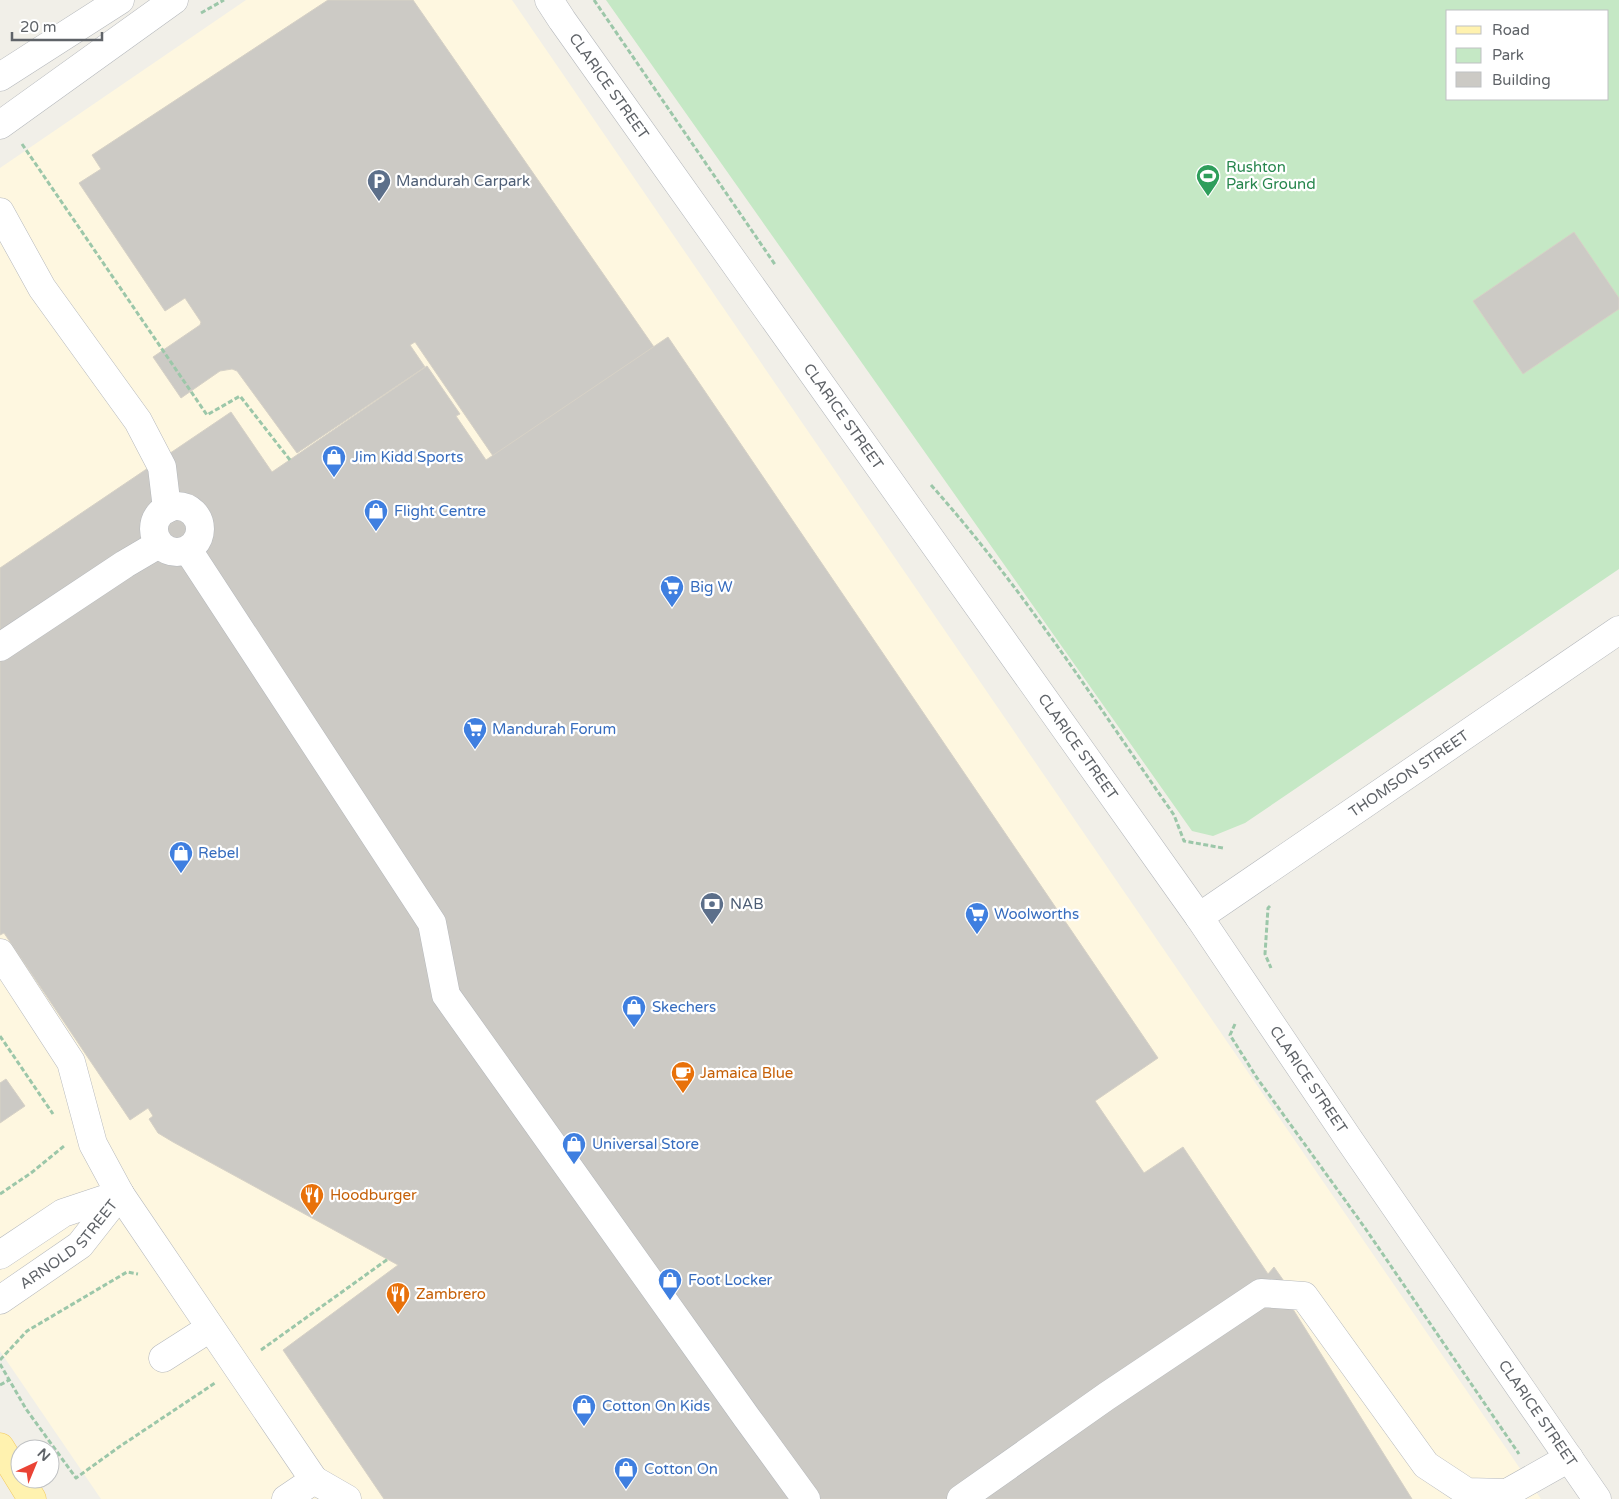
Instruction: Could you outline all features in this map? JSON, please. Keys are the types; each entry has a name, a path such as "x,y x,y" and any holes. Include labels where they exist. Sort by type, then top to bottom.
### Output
{"main road":[{"path":"0,1447 32,1499"}],"street":[{"path":"0,77 120,0"},
{"path":"10,132 174,0"},
{"name":"CLARICE STREET","path":"549,0 1199,917 1350,1141 1597,1499"},
{"path":"0,212 42,288 138,421 162,467 167,509"},
{"path":"177,506 187,508 195,514 200,524 200,534 196,544 188,550 178,553 168,551 159,544 155,535 154,524 159,515 167,509 177,506"},
{"path":"0,647 125,564 159,544"},
{"path":"188,550 432,923 446,995 806,1499"},
{"name":"THOMSON STREET","path":"1199,917 1619,630"},
{"path":"0,953 8,980 71,1062 93,1144 120,1194 314,1480 347,1499"},
{"name":"ARNOLD STREET","path":"0,1255 63,1213 120,1194"},
{"name":"ARNOLD STREET","path":"0,1300 80,1245 120,1194"},
{"path":"961,1499 1107,1396 1261,1293 1304,1296 1426,1465 1467,1492 1507,1493 1569,1458"},
{"path":"164,1358 210,1328"},
{"path":"286,1499 314,1480"}],"path":[{"path":"594,0 777,269"},
{"path":"10,132 207,415 240,396 290,460"},
{"path":"926,479 965,524 1018,592 1174,815 1184,841 1223,848"},
{"path":"0,1036 55,1117"},
{"path":"0,1194 31,1173 71,1141"},
{"path":"0,1364 26,1409 76,1478 237,1367 388,1259"},
{"path":"0,1385 9,1380"}],"shaded area":[{"name":"Mandurah Forum","path":"246,0 512,0 1541,1499 101,1499 0,1351 0,168"}],"green space":[{"path":"606,0 1619,0 1619,569 1245,823 1213,836 1192,831"}],"building":[{"path":"328,0 413,0 654,347 493,456 415,342 410,345 425,367 297,453 237,371 232,369 220,371 181,398 153,357 200,325 201,322 185,298 165,311 79,183 101,169 92,155"},
{"path":"1574,232 1619,298 1619,309 1523,374 1473,301"},
{"name":"Mandurah Forum","path":"668,337 1158,1058 1095,1101 1144,1173 1183,1147 1268,1274 1274,1267 1298,1301 1291,1306 1412,1499 384,1499 283,1350 398,1265 158,1133 149,1119 153,1116 148,1108 130,1120 4,933 0,935 0,568 231,412 272,472 427,366 460,414 456,416 486,460"},
{"path":"6,1079 25,1106 0,1123 0,1083"}],"place":[{"name":"Rushton Park Ground","path":"1208,197"},
{"name":"Mandurah Carpark","path":"379,202"},
{"name":"Jim Kidd Sports","path":"334,478"},
{"name":"Flight Centre","path":"376,532"},
{"name":"Big W","path":"672,608"},
{"name":"Mandurah Forum","path":"475,750"},
{"name":"Rebel","path":"181,874"},
{"name":"NAB","path":"712,925"},
{"name":"Woolworths","path":"977,935"},
{"name":"Skechers","path":"634,1028"},
{"name":"Jamaica Blue","path":"683,1094"},
{"name":"Universal Store","path":"574,1165"},
{"name":"Hoodburger","path":"312,1216"},
{"name":"Foot Locker","path":"670,1301"},
{"name":"Zambrero","path":"398,1315"},
{"name":"Cotton On Kids","path":"584,1427"},
{"name":"Cotton On","path":"626,1490"}]}
